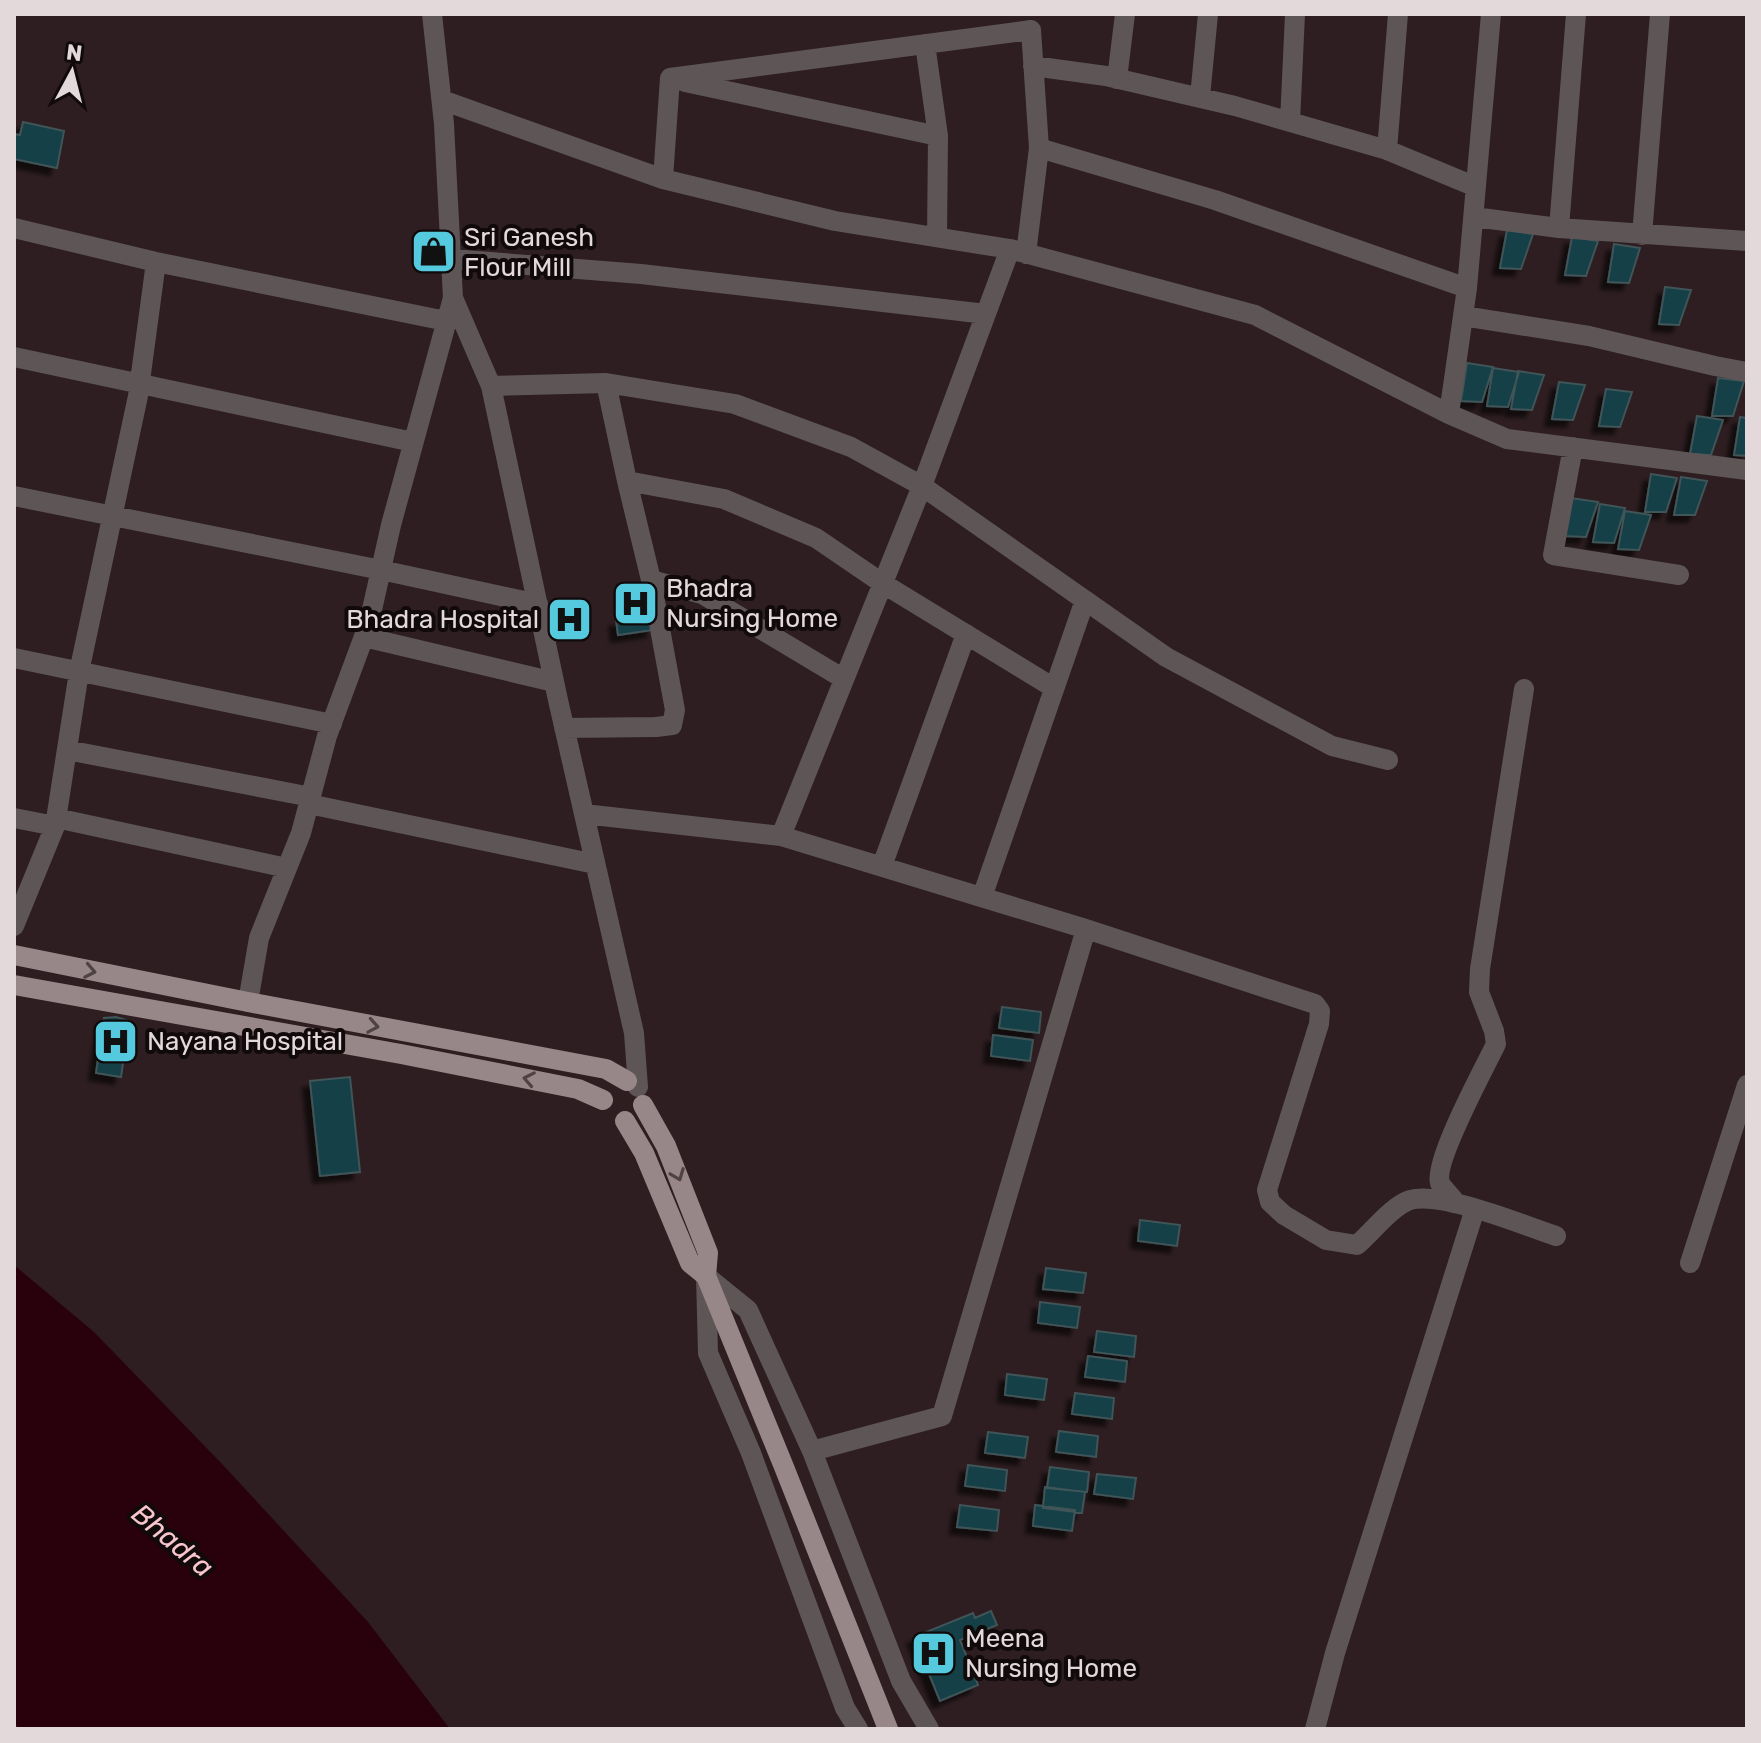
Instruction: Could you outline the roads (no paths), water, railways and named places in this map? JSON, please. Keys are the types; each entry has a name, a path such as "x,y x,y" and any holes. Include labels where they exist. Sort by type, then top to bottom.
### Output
{"main road":[{"path":"14,955 606,1069 636,1091 666,1146 708,1253 706,1276 884,1720"},
{"path":"14,985 416,1057 578,1089 603,1100"},
{"path":"614,1084 636,1091 637,1116 625,1121 612,1117 604,1106 605,1093 614,1084"},
{"path":"625,1121 644,1153 690,1263 706,1276"}],"street":[{"path":"248,1002 259,938 301,833 332,724 369,623 413,442 453,298 442,100 432,14"},
{"path":"1117,79 1125,14"},
{"path":"1200,97 1208,14"},
{"path":"1290,122 1295,14"},
{"path":"1387,150 1398,14"},
{"path":"1449,414 1467,288 1491,14"},
{"path":"1559,228 1576,14"},
{"path":"1642,235 1660,14"},
{"path":"670,78 1031,30 1039,148 1018,252 986,314 922,486 781,836"},
{"path":"925,44 938,136 937,237"},
{"path":"1033,66 1117,79 1200,97 1387,150 1476,187"},
{"path":"663,179 670,78"},
{"path":"670,78 938,136"},
{"path":"442,100 663,179 835,221 1018,252 1255,315 1449,414 1507,439 1747,470"},
{"path":"1039,148 1215,200 1467,288"},
{"path":"1474,217 1559,228 1747,241"},
{"path":"14,228 156,262 446,321"},
{"path":"452,259 641,274 986,314"},
{"path":"14,926 56,822 79,672 140,384 156,262"},
{"path":"453,298 491,386 564,728 634,1033 636,1091"},
{"path":"1463,316 1589,336 1747,372"},
{"path":"14,357 413,442"},
{"path":"491,386 606,383 735,404 851,447 922,486 1166,657 1332,746 1388,760"},
{"path":"564,728 672,725 675,710 651,580 606,383"},
{"path":"1573,447 1553,555 1679,575"},
{"path":"627,481 724,499 816,538 882,583 1054,688"},
{"path":"14,496 538,604"},
{"path":"651,580 702,594 844,679"},
{"path":"982,897 1085,600"},
{"path":"882,866 966,634"},
{"path":"364,637 554,682"},
{"path":"14,658 332,724"},
{"path":"1465,1206 1440,1183 1440,1169 1449,1143 1496,1044 1479,992 1480,969 1524,689"},
{"path":"67,750 310,800 595,864"},
{"path":"584,814 781,836 1086,929 1315,1004 1320,1011 1319,1024 1267,1190 1270,1202 1284,1215 1326,1240 1357,1245 1396,1207 1410,1200 1427,1199 1465,1206 1556,1236"},
{"path":"14,818 56,822 287,868"},
{"path":"812,1451 942,1416 1086,929"},
{"path":"1690,1263 1747,1085"},
{"path":"1315,1729 1465,1206"},
{"path":"706,1276 748,1310 812,1451 901,1681 929,1729"},
{"path":"706,1276 708,1353 751,1453 845,1708 858,1729"}],"water":[{"name":"Bhadra","path":"14,1265 94,1332 223,1465 368,1622 450,1729 20,1729 14,1723"}],"place":[{"name":"Sri Ganesh Flour Mill","path":"433,252"},
{"name":"Bhadra Nursing Home","path":"635,603"},
{"name":"Bhadra Hospital","path":"570,619"},
{"name":"Nayana Hospital","path":"116,1041"},
{"name":"Meena Nursing Home","path":"934,1653"}]}
